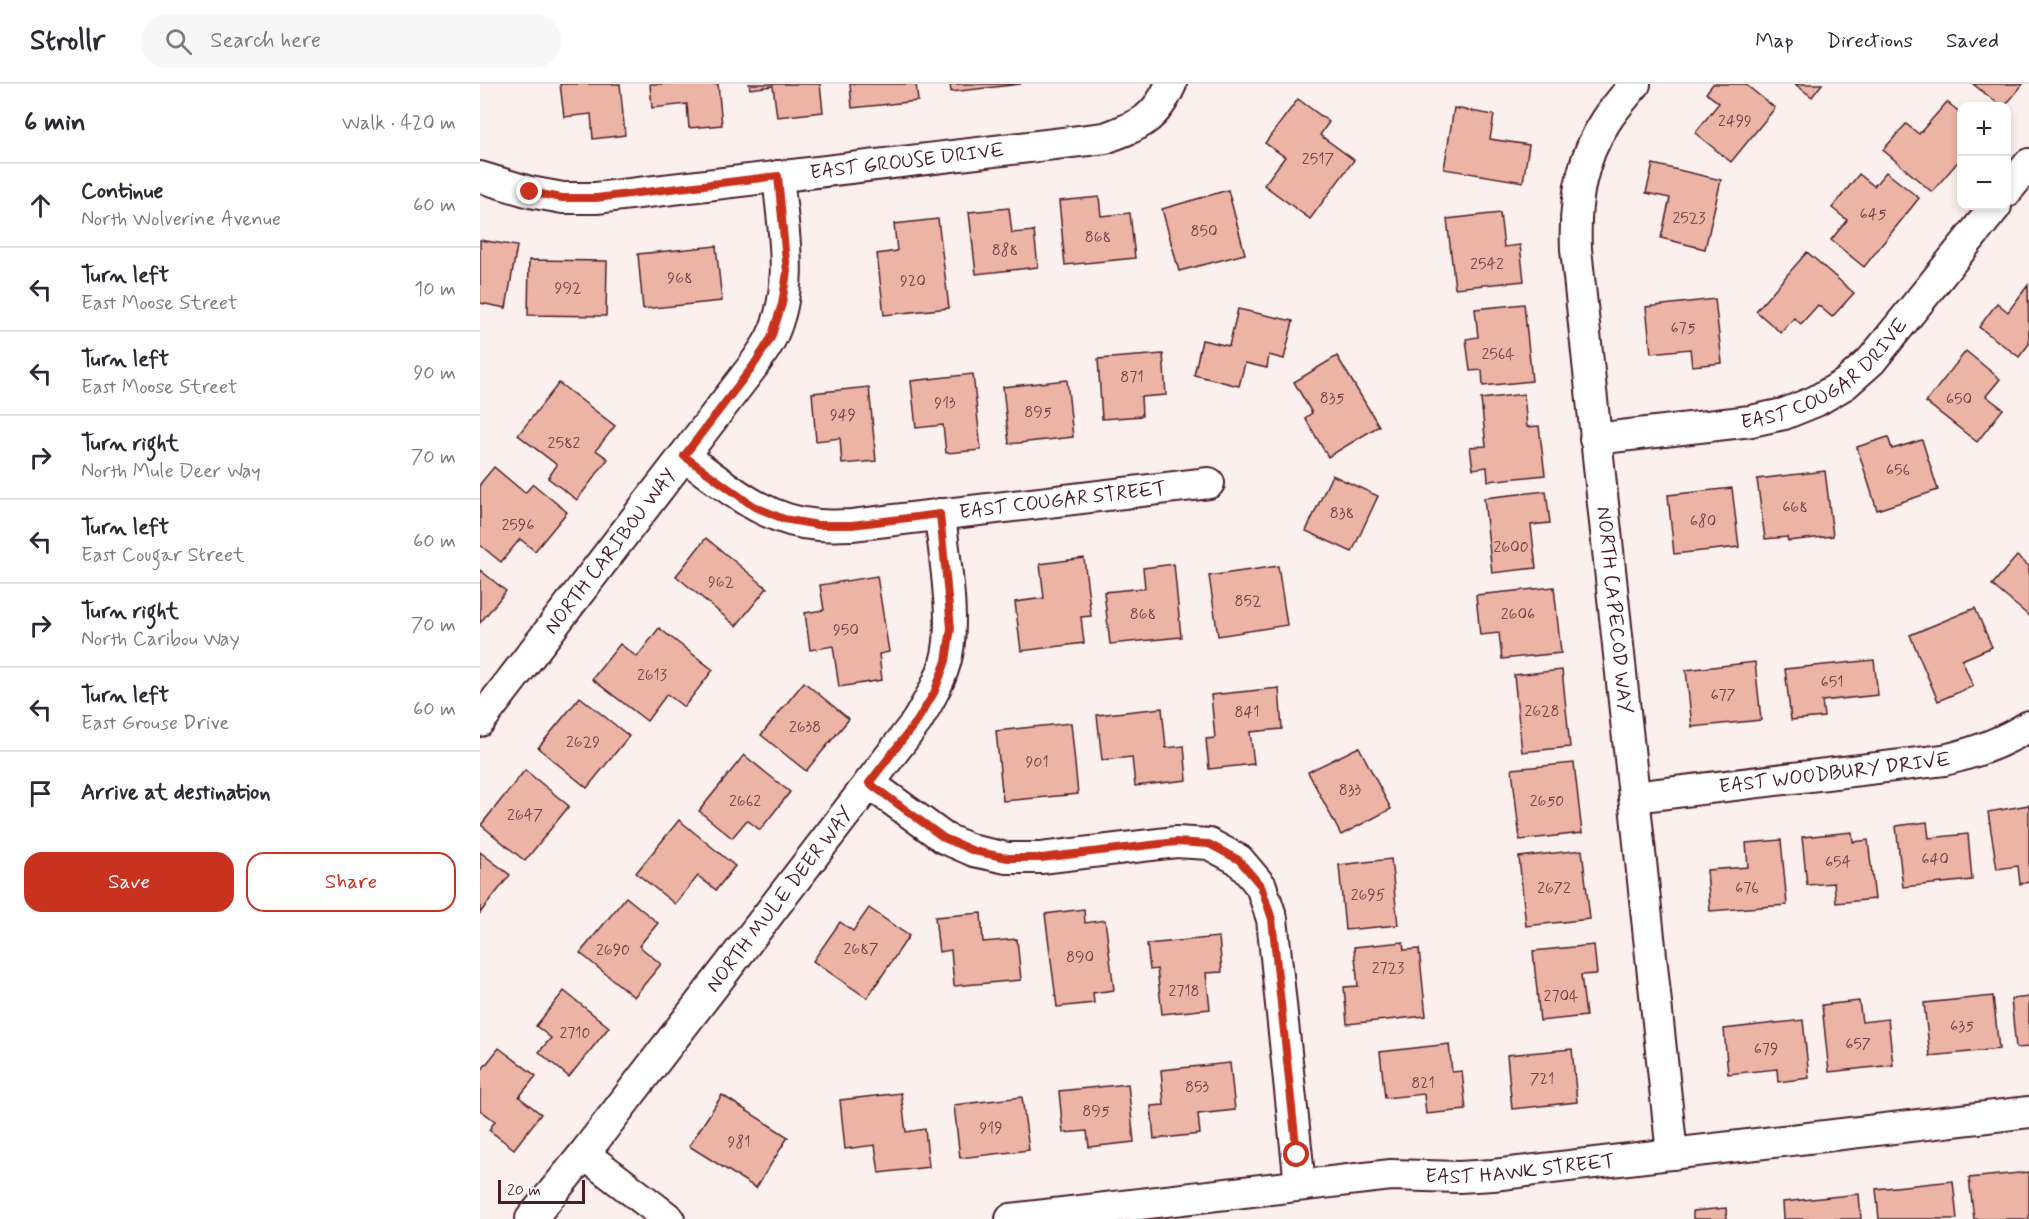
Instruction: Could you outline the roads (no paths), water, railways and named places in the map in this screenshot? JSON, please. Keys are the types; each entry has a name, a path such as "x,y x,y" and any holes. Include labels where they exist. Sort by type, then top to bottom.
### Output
{"street":[{"name":"EAST GROUSE DRIVE","path":"480,177 530,192 562,198 596,198 1105,138 1138,126 1153,114 1163,102 1171,84"},
{"name":"NORTH CAPECOD WAY","path":"1635,84 1606,120 1590,150 1580,182 1575,215 1575,249 1672,1154"},
{"path":"2011,187 2029,164"},
{"name":"NORTH CARIBOU WAY","path":"480,721 753,366 771,338 782,304 787,272 778,176"},
{"name":"EAST COUGAR DRIVE","path":"1595,439 1751,421 1784,414 1816,401 1845,384 1871,361 1993,210"},
{"name":"EAST COUGAR STREET","path":"684,456 753,506 784,519 818,525 852,525 1209,483"},
{"name":"NORTH MULE DEER WAY","path":"531,1219 584,1154 917,721 934,693 946,661 951,628 940,514"},
{"name":"EAST WOODBURY DRIVE","path":"1634,797 1944,760 1977,752 2007,740 2029,726"},
{"path":"869,783 944,838 974,851 1008,858 1041,858 1176,842 1209,844 1239,860 1261,886 1272,919 1300,1185"},
{"name":"EAST HAWK STREET","path":"1011,1219 1391,1175 1459,1177 1493,1175 2029,1112"},
{"path":"584,1154 669,1219"}]}
